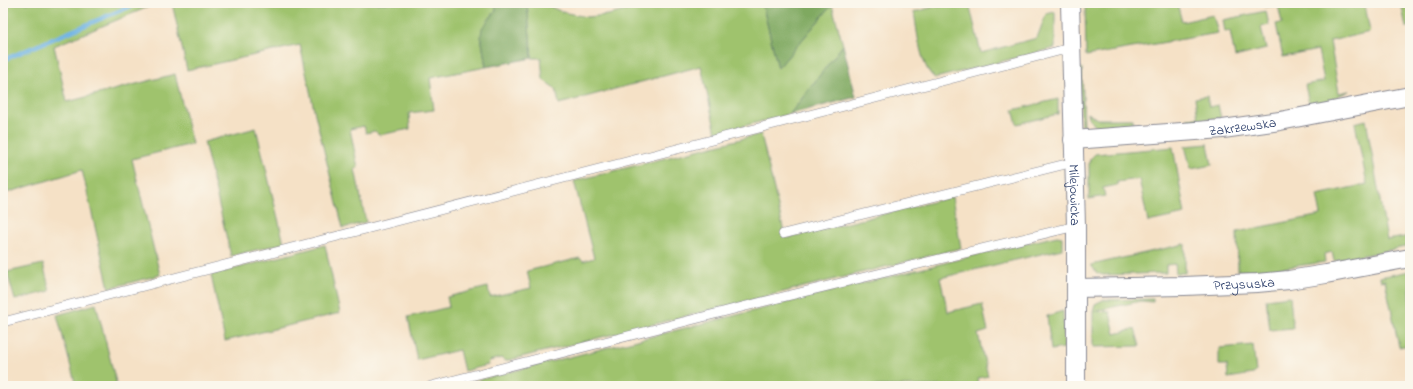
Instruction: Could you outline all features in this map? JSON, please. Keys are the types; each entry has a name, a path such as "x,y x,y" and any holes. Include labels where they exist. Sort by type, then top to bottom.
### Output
{"street":[{"name":"Milejowicka","path":"1070,3 1070,48 1076,226 1076,386"},
{"name":"Zakrzewska","path":"1073,140 1223,129 1280,121 1410,96"},
{"name":"Przysuska","path":"1076,288 1257,283 1318,275 1410,258"}],"lane":[{"path":"3,322 1070,48"},
{"path":"783,234 1074,162"},
{"path":"431,386 769,300 1076,226"}],"green space":[{"path":"3,3 158,3 54,46 67,102 175,74 192,144 132,159 160,275 109,288 82,170 3,194"},
{"path":"172,3 495,3 496,11 488,20 481,36 486,67 430,78 434,110 409,113 410,129 379,135 375,131 366,133 364,126 350,129 358,168 355,169 366,222 343,228 300,45 187,70"},
{"path":"495,3 527,3 532,58 486,67 481,36 482,28 496,11"},
{"path":"527,3 547,3 549,6 562,12 587,17 608,15 658,3 762,3 778,68 832,5 843,45 790,114 716,133 701,66 559,104 556,89 543,80 541,58 532,58"},
{"path":"762,3 832,3 832,5 778,68"},
{"path":"949,3 969,3 981,53 1037,38 1046,14 1055,12 1055,48 935,78 926,66 920,48 914,12"},
{"path":"1085,3 1177,3 1182,22 1213,15 1218,33 1086,56"},
{"path":"1264,3 1376,3 1365,5 1370,32 1330,41 1339,93 1349,91 1327,101 1309,104 1305,85 1324,81 1318,50 1283,57 1276,24 1282,23 1278,5 1265,7"},
{"path":"1401,3 1410,3 1410,27 1406,27"},
{"path":"1266,11 1269,25 1261,27 1266,49 1235,57 1230,31 1225,32 1223,20"},
{"path":"843,45 856,97 790,114"},
{"path":"1082,68 1084,127 1081,124 1079,69"},
{"path":"1207,96 1209,107 1218,105 1221,118 1188,121 1187,118 1198,118 1195,98"},
{"path":"1058,99 1058,114 1017,124 1013,110"},
{"path":"1088,113 1097,119 1133,119 1133,124 1096,126 1090,120"},
{"path":"1366,120 1387,240 1410,236 1410,246 1334,261 1332,252 1324,254 1325,262 1275,269 1238,271 1237,232 1321,215 1317,195 1367,184 1355,123"},
{"path":"256,128 284,243 231,256 204,142"},
{"path":"761,134 783,228 783,236 788,238 952,197 961,248 505,361 501,358 489,361 488,365 464,371 459,350 417,360 408,317 449,307 447,297 488,287 490,297 531,288 527,271 580,258 583,261 594,258 574,181"},
{"path":"1208,144 1212,165 1191,169 1185,146"},
{"path":"1173,147 1185,214 1148,222 1139,179 1117,182 1117,185 1103,188 1105,196 1089,199 1089,164 1090,159 1095,154"},
{"path":"1057,236 1062,237 1062,249 940,278 948,312 982,304 988,331 978,334 988,376 978,378 979,386 454,386 964,258"},
{"path":"1185,244 1185,273 1176,273 1175,264 1166,265 1166,273 1103,275 1097,273 1091,265"},
{"path":"325,245 340,313 225,341 211,275"},
{"path":"43,264 50,291 15,300 7,272"},
{"path":"1410,271 1410,345 1399,347 1385,280 1381,281 1380,277"},
{"path":"1290,296 1293,328 1270,330 1266,299"},
{"path":"1153,299 1153,302 1141,301 1095,311 1110,312 1115,334 1135,329 1140,346 1093,347 1093,311 1095,304 1103,300"},
{"path":"96,304 117,386 76,386 57,315"},
{"path":"1063,311 1064,348 1051,350 1047,316"},
{"path":"1253,345 1256,372 1253,374 1228,378 1227,365 1219,365 1219,348"}],"waterway":[{"path":"3,60 138,3"}]}
